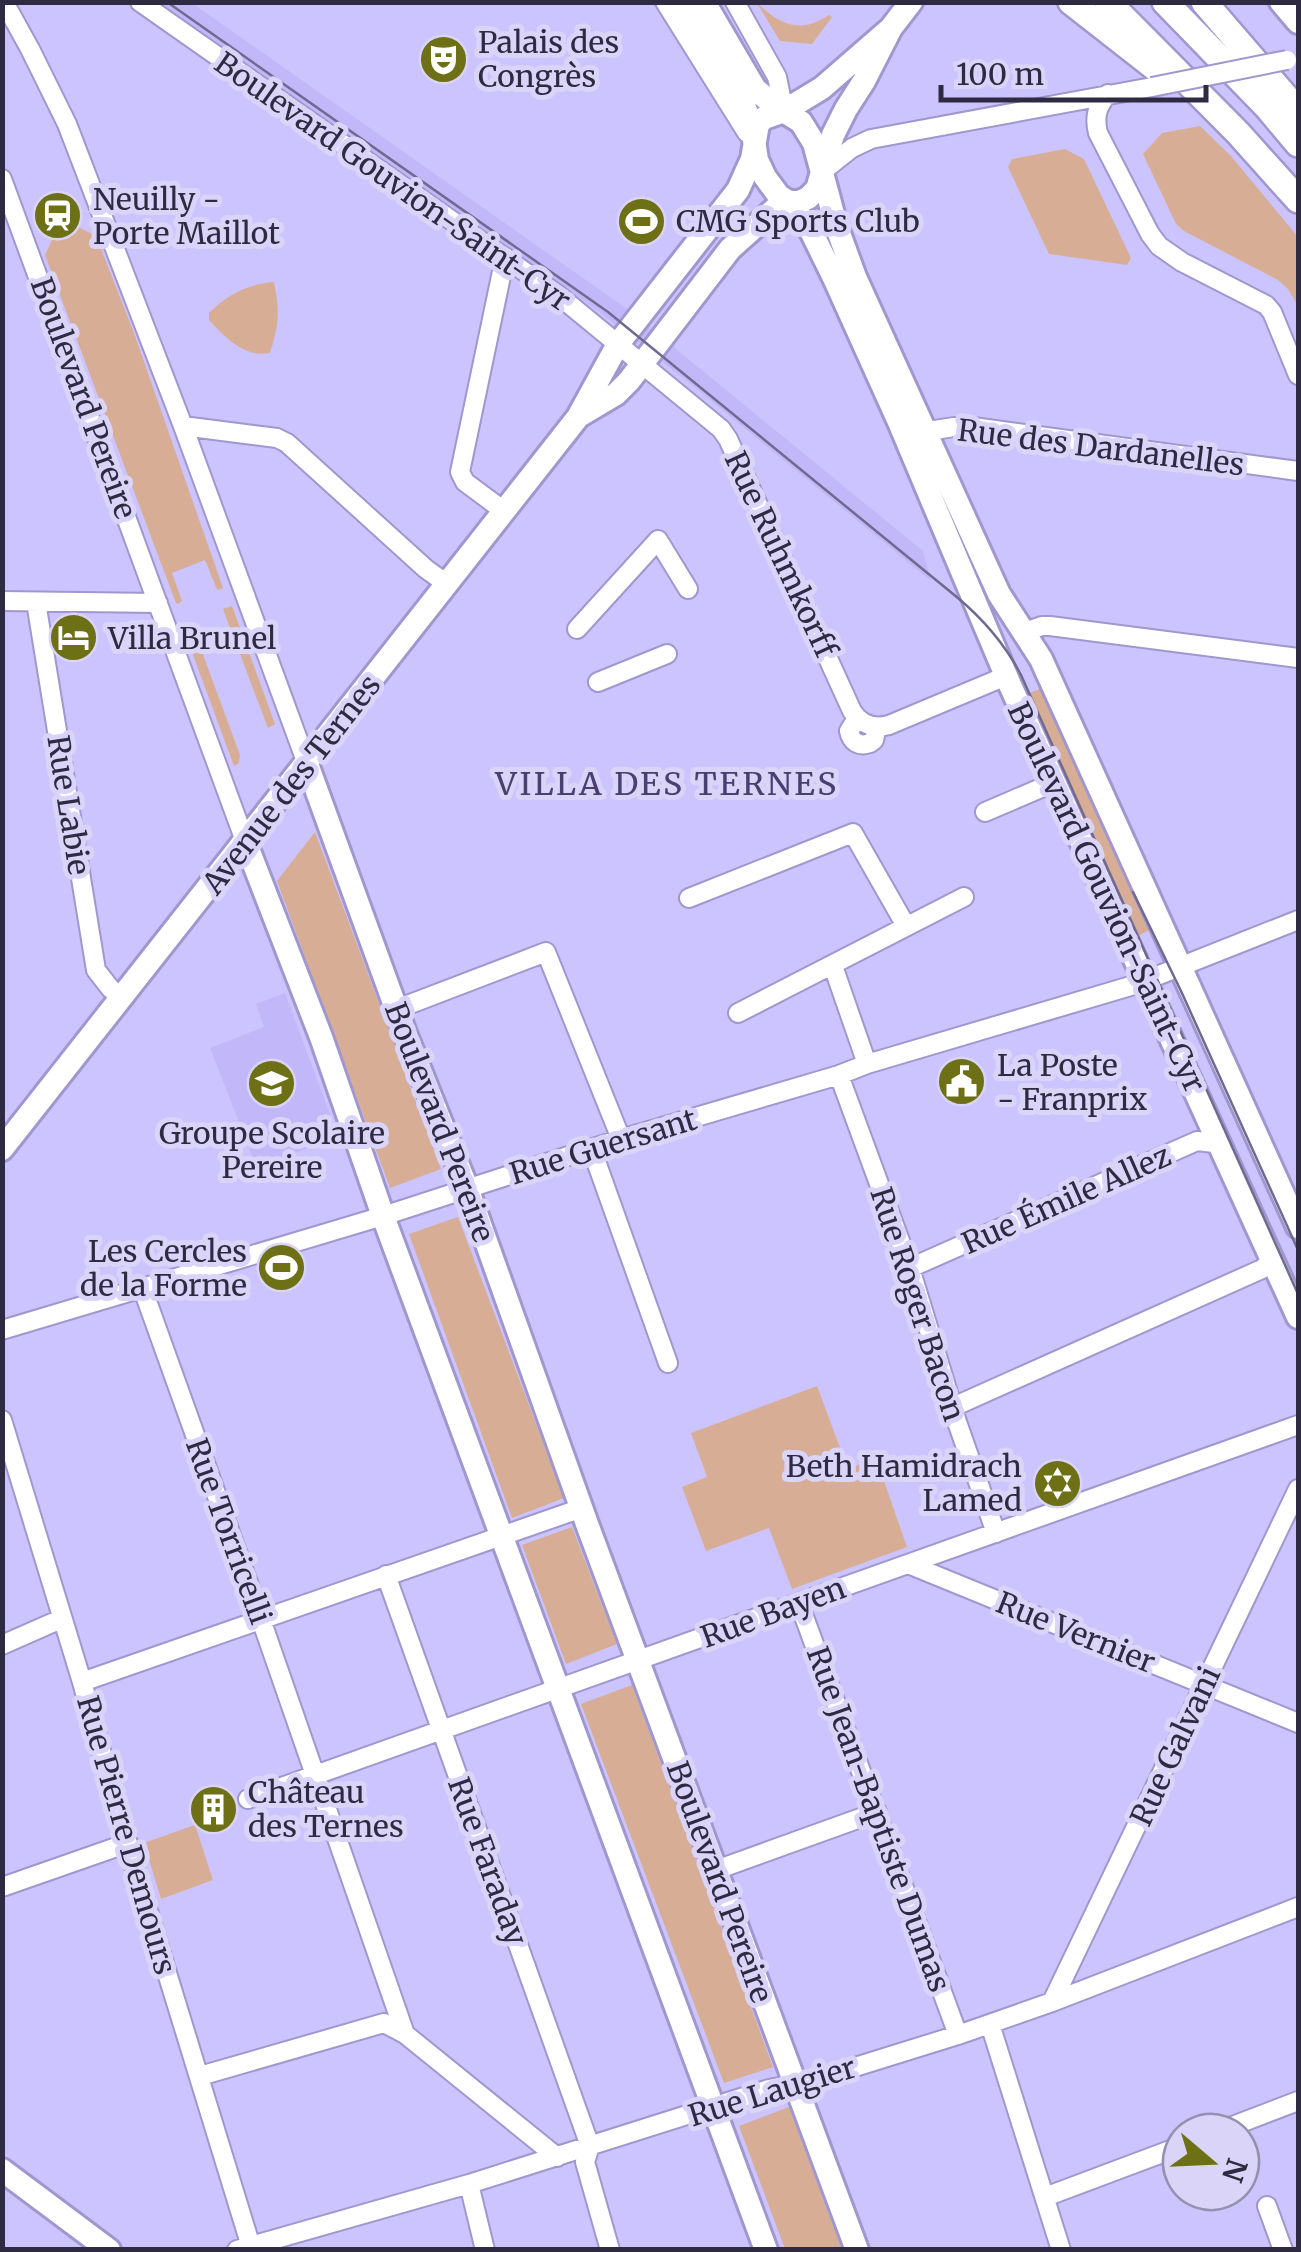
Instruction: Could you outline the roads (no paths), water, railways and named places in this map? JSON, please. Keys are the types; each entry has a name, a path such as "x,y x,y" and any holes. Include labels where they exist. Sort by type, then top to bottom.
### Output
{"highway":[{"path":"1071,2 1238,133"},
{"path":"1108,2 1238,133 1298,200"},
{"path":"1164,2 1298,144"},
{"path":"1204,2 1298,107"},
{"path":"1225,2 1298,107"}],"main road":[{"path":"684,2 745,108 765,177 779,196 789,202 814,238 915,433"},
{"path":"704,2 756,89 801,122 814,143 836,224 931,470"},
{"path":"789,202 808,198 816,189 833,135 891,28 911,2"},
{"path":"1282,2 1298,22"},
{"path":"754,146 758,124 764,118 784,112 822,88 891,28"},
{"name":"Avenue des Ternes","path":"2,1149 578,417 618,344 738,190 754,146"},
{"name":"Avenue des Ternes","path":"578,417 616,394 730,248 777,207 789,202"},
{"name":"Boulevard Gouvion-Saint-Cyr","path":"931,470 999,594 1041,660 1298,1227"},
{"name":"Boulevard Gouvion-Saint-Cyr","path":"931,470 1006,676 1298,1317"},
{"name":"Boulevard Pereire","path":"307,764 857,2250"},
{"name":"Boulevard Pereire","path":"245,842 321,1037 383,1216 766,2250"},
{"path":"2,2170 108,2250"}],"street":[{"name":"Boulevard Pereire","path":"4,2 67,124 184,426 307,764"},
{"name":"Boulevard Gouvion-Saint-Cyr","path":"140,2 558,295 642,364"},
{"path":"665,2 754,146"},
{"path":"736,2 777,77 784,112"},
{"path":"823,172 852,148 871,140 1293,59"},
{"path":"1108,94 1098,107 1098,132 1155,241 1182,262 1266,304 1298,375"},
{"name":"Boulevard Pereire","path":"2,179 245,842"},
{"path":"504,511 465,482 460,472 505,258"},
{"name":"Rue Ruhmkorff","path":"642,364 726,434 857,718 850,731 852,740 870,743 878,727 1006,676"},
{"path":"184,426 277,438 287,443 426,570 447,584"},
{"name":"Rue des Dardanelles","path":"915,433 973,427 1298,471"},
{"path":"577,629 658,540 688,589"},
{"path":"2,602 158,603"},
{"name":"Rue Labie","path":"36,602 96,970 122,998"},
{"path":"1024,632 1050,626 1298,658"},
{"path":"598,682 667,654"},
{"path":"986,812 1055,782"},
{"path":"689,898 853,833 906,926"},
{"path":"738,1014 964,897"},
{"name":"Rue Guersant","path":"2,1330 1146,980 1298,920"},
{"path":"396,1010 546,952 621,1140"},
{"path":"833,966 866,1064"},
{"name":"Rue Roger Bacon","path":"839,1075 910,1268 994,1527"},
{"name":"Rue Émile Allez","path":"910,1268 1196,1142 1209,1142 1223,1150"},
{"path":"592,1150 668,1363"},
{"path":"955,1414 1262,1269 1270,1253"},
{"name":"Rue Torricelli","path":"142,1287 405,2034"},
{"name":"Rue Pierre Demours","path":"2,1420 200,2076 246,2248"},
{"name":"Rue Bayen","path":"248,1799 908,1564 994,1527 1298,1425"},
{"name":"Rue Galvani","path":"1052,2002 1298,1490"},
{"path":"82,1682 582,1508"},
{"name":"Rue Vernier","path":"908,1564 1298,1723"},
{"name":"Rue Faraday","path":"386,1575 590,2146 585,2162 610,2250"},
{"name":"Rue Jean-Baptiste Dumas","path":"799,1603 958,2035"},
{"path":"2,1646 62,1619"},
{"path":"716,1870 877,1812"},
{"path":"2,1887 128,1843"},
{"name":"Rue Laugier","path":"246,2248 958,2035 1298,1907"},
{"path":"200,2076 384,2022 405,2034 558,2157"},
{"path":"990,2024 1061,2250"},
{"path":"1261,2115 1298,2101"},
{"path":"1046,2196 1161,2153"},
{"path":"469,2184 486,2250"},
{"path":"1267,2206 1284,2250"}],"tram line":[{"path":"167,2 608,312 985,624 1021,675 1298,1294"},
{"path":"1133,892 1298,1250"}],"place":[{"name":"Palais des Congrès","path":"443,59"},
{"name":"Neuilly - Porte Maillot","path":"58,216"},
{"name":"CMG Sports Club","path":"641,221"},
{"name":"Villa Brunel","path":"73,638"},
{"name":"La Poste - Franprix","path":"962,1082"},
{"name":"Groupe Scolaire Pereire","path":"272,1084"},
{"name":"Les Cercles de la Forme","path":"282,1268"},
{"name":"Beth Hamidrach Lamed","path":"1057,1483"},
{"name":"Château des Ternes","path":"213,1809"}],"district":[{"name":"VILLA DES TERNES","path":"667,784"}]}
